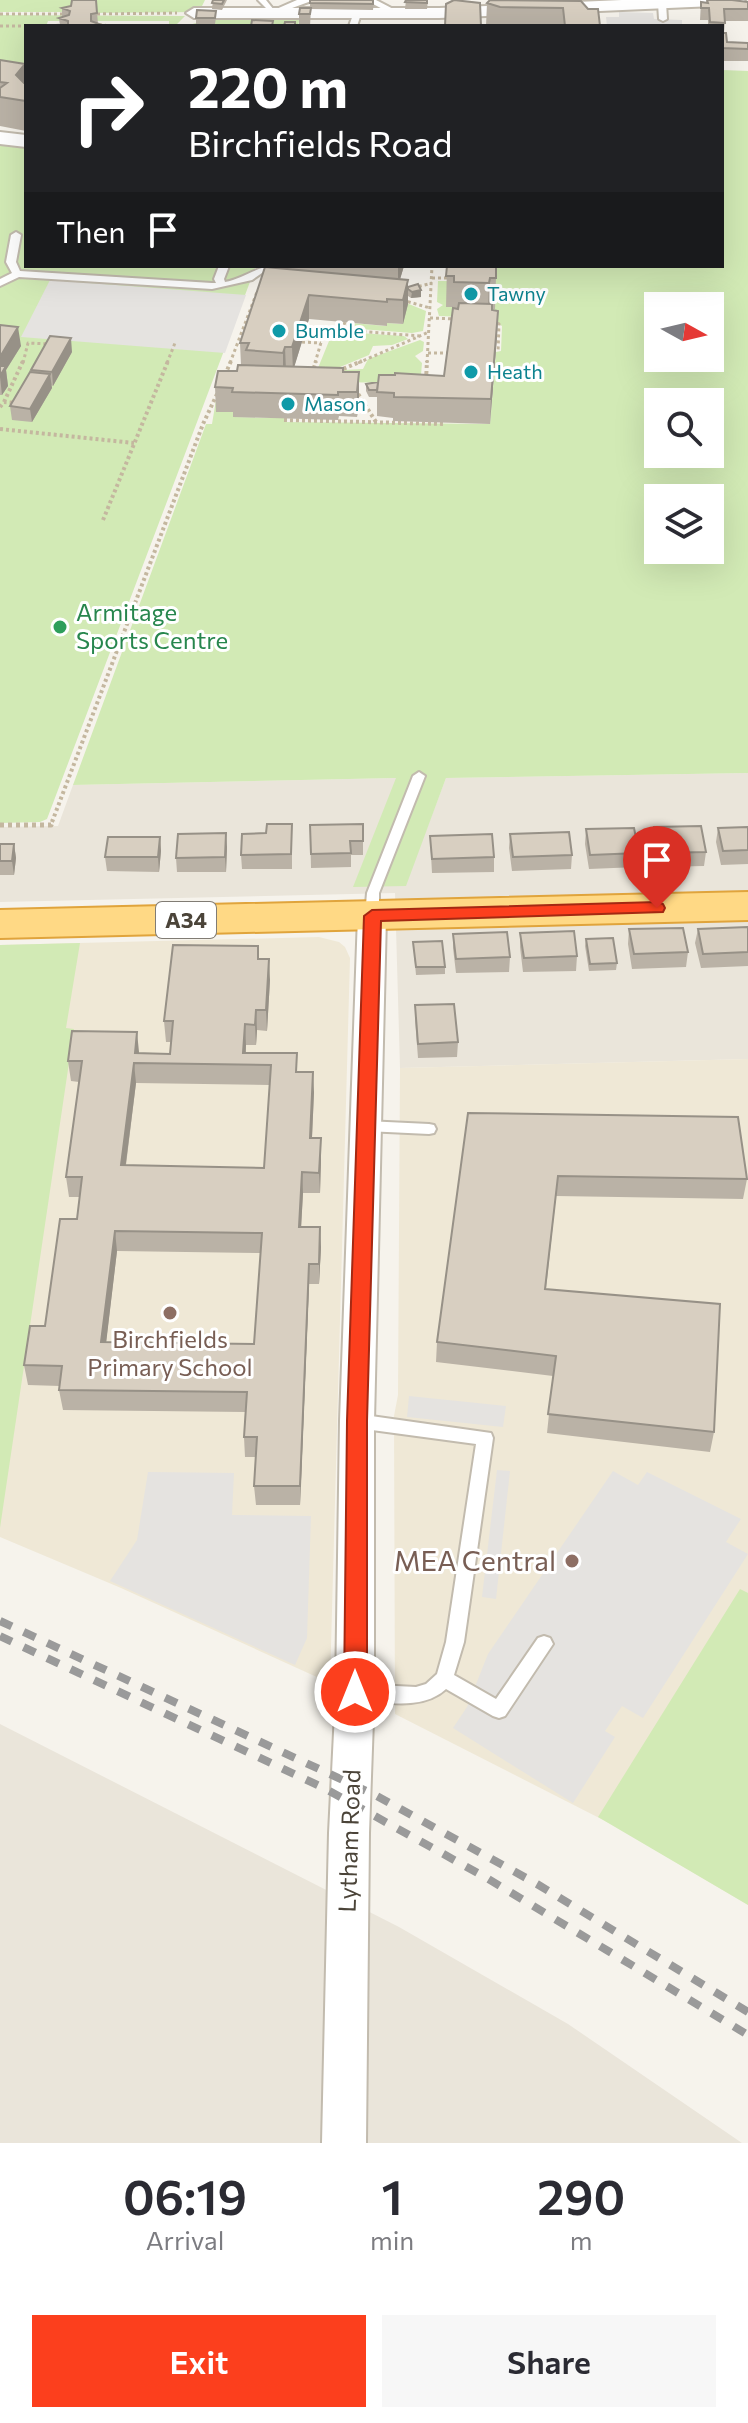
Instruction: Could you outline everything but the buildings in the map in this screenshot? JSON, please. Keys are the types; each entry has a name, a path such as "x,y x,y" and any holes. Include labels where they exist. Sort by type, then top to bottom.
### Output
{"highway":[{"name":"A34","path":"0,924 748,906"}],"street":[{"path":"194,13 268,7 355,20 397,13 587,9 662,11 737,0"},
{"path":"0,138 24,141"},
{"name":"Lytham Road","path":"344,2143 349,1833 355,1692 357,1421 372,916"}],"lane":[{"path":"268,7 310,0"},
{"path":"332,0 379,1 397,13"},
{"path":"16,235 11,262 17,274"},
{"path":"222,285 219,279 223,268"},
{"path":"0,283 17,274 169,285 222,285 238,282 266,268"},
{"path":"372,916 373,893 419,776"},
{"path":"366,1126 429,1129"},
{"path":"355,1692 416,1695 431,1691 444,1679 455,1642 485,1438 357,1421"},
{"path":"444,1679 499,1710 544,1644"}],"path":[{"path":"84,14 194,13"},
{"path":"0,14 70,14"},
{"path":"0,26 24,26"},
{"path":"236,379 224,379 252,298 272,281 274,272 266,268"},
{"path":"431,391 420,383 427,380 432,268"},
{"path":"401,291 447,278"},
{"path":"400,299 430,308"},
{"path":"430,318 460,319"},
{"path":"490,321 499,324 498,352"},
{"path":"342,330 345,322"},
{"path":"323,377 309,383 322,339 342,330 421,336"},
{"path":"337,371 429,332"},
{"path":"302,342 321,343"},
{"path":"26,392 19,404 2,404 22,366 28,343 54,345 46,356"},
{"path":"103,520 175,343"},
{"path":"428,353 449,353"},
{"path":"22,366 31,367"},
{"path":"355,384 355,390 364,397 370,416 376,422"},
{"path":"0,825 51,825 203,424 219,390"},
{"path":"284,420 445,424"},
{"path":"0,429 134,443"}],"shaded area":[{"path":"619,12 653,13 654,19 682,20 682,24 607,24 606,17 619,17"},
{"path":"50,280 246,295 225,353 21,337"},
{"path":"748,773 748,1059 400,1068 395,893 0,902 0,827 58,826 73,785 397,778 354,886 405,886 446,778"},
{"name":"Birchfields Primary School","path":"319,937 339,942 350,958 330,1683 0,1537 0,945"},
{"name":"MEA Central","path":"748,1059 748,1905 615,1826 395,1714 394,1416 398,1395 400,1068"},
{"path":"409,1396 506,1406 503,1427 407,1417"},
{"path":"497,1470 510,1471 496,1599 482,1597"},
{"path":"613,1471 638,1485 647,1472 741,1519 726,1542 748,1554 643,1718 622,1706 605,1731 615,1737 573,1803 453,1728 467,1707 488,1654"},
{"path":"148,1472 234,1473 232,1515 311,1516 307,1638 295,1665 110,1581 137,1540"},
{"path":"0,1724 399,1927 568,2024 742,2143 0,2143"}],"green space":[{"path":"0,0 84,0 79,12 0,12"},
{"path":"89,0 205,0 199,12 87,13"},
{"path":"0,15 185,16 177,24 169,24 169,21 48,21 47,24 24,24 24,87 0,88"},
{"path":"216,17 300,17 298,24 193,24"},
{"path":"724,70 748,71 748,773 446,778 406,886 353,887 396,778 73,785 206,424 212,424 216,400 234,412 234,417 285,418 285,422 490,424 496,352 501,351 502,326 489,318 439,316 437,309 443,305 437,302 438,281 447,281 489,309 494,309 496,268 724,268"},
{"name":"Armitage Sports Centre","path":"0,143 24,146 24,268 255,268 47,819 0,823"},
{"path":"399,300 426,311 423,331 412,333 347,328 352,323 403,324"},
{"path":"345,332 404,336 408,339 392,345 373,346 369,355 328,372 318,368 329,341 344,339"},
{"path":"420,340 424,342 423,351 415,356 422,363 421,375 402,383 332,382 326,378 344,370 363,369 368,359"},
{"path":"80,943 66,1028 74,1029 0,1528 0,945"},
{"path":"740,1589 748,1593 748,1905 598,1817"}],"railway":[{"path":"0,1621 375,1795 537,1884 748,2012"},
{"path":"0,1636 324,1788 485,1877 748,2035"}],"place":[{"name":"Tawny","path":"471,294"},
{"name":"Bumble","path":"279,331"},
{"name":"Heath","path":"471,372"},
{"name":"Mason","path":"288,404"},
{"name":"Armitage Sports Centre","path":"60,627"},
{"name":"Birchfields Primary School","path":"170,1313"},
{"name":"MEA Central","path":"572,1561"}],"route":[{"path":"355,1692 357,1421 372,916 657,908"}]}
